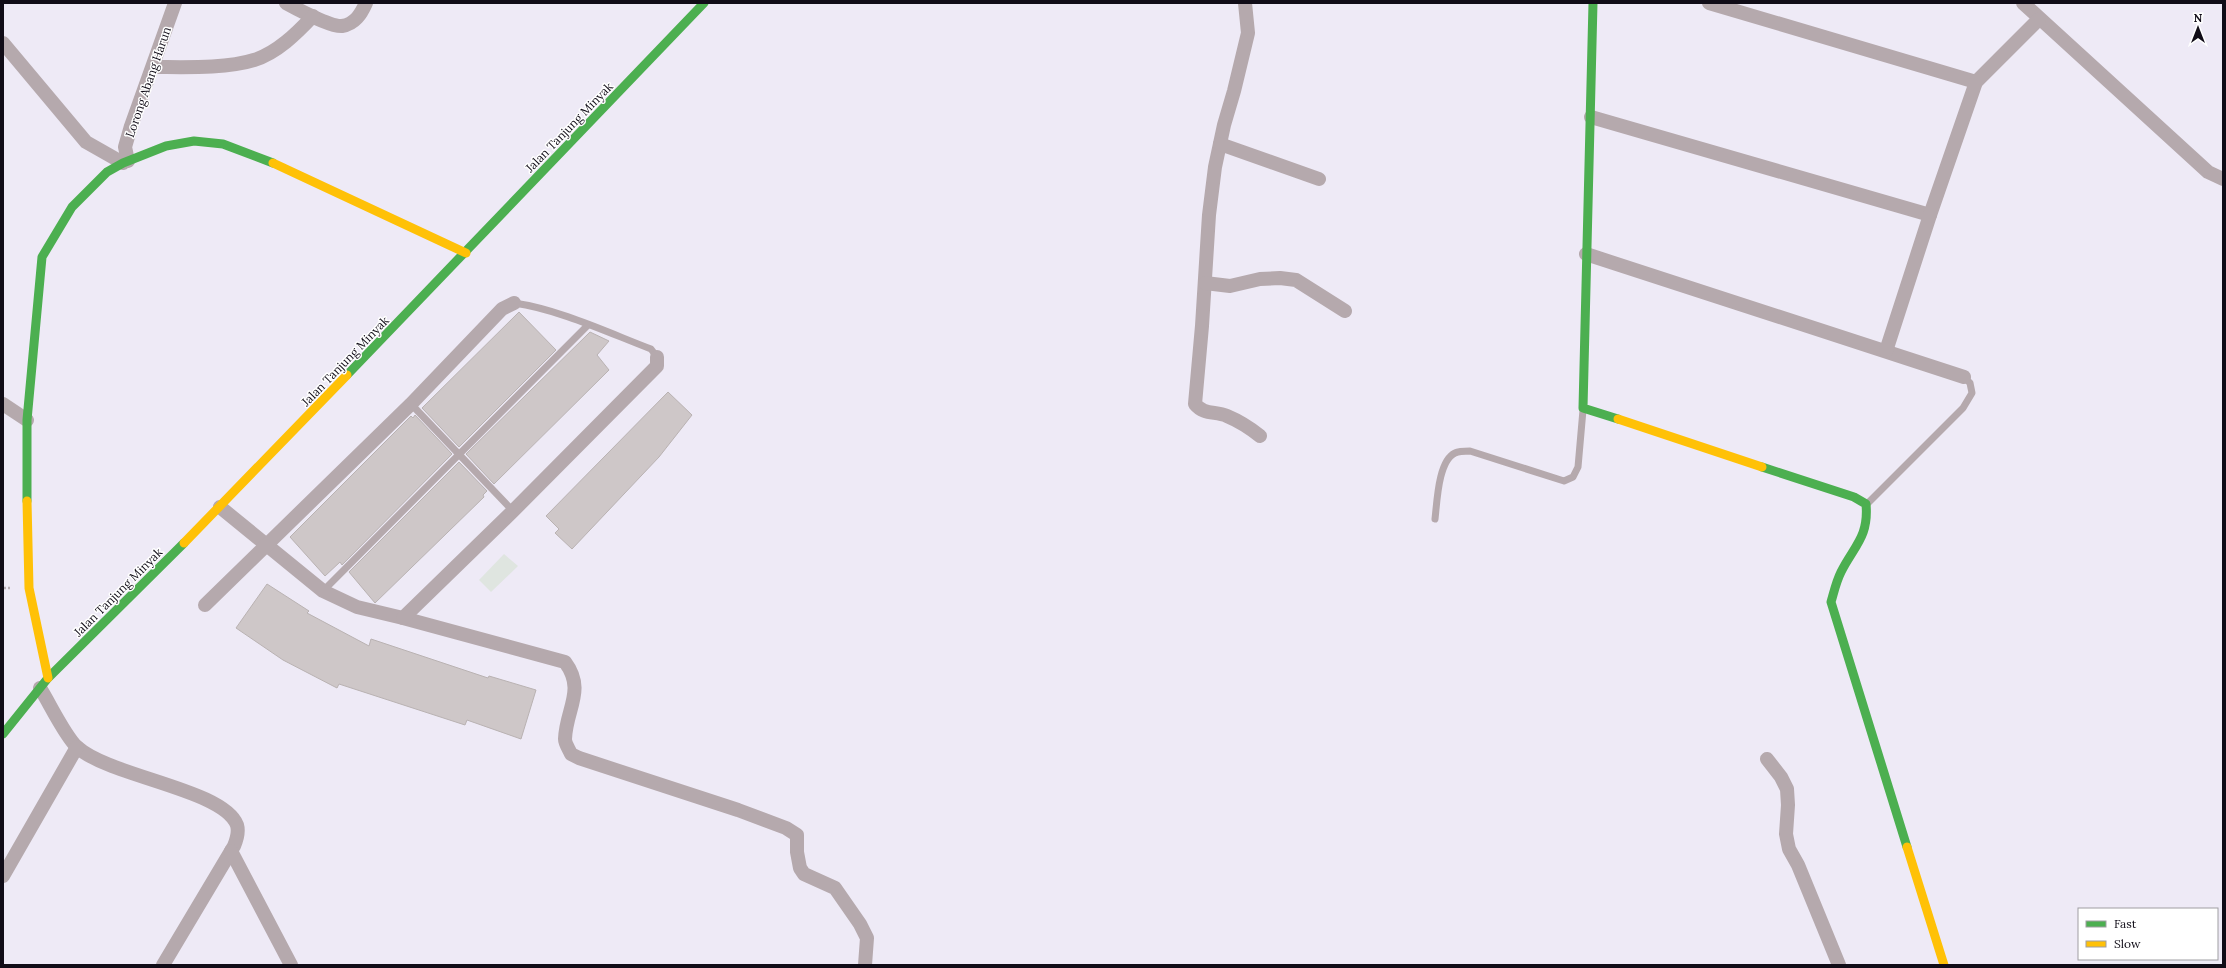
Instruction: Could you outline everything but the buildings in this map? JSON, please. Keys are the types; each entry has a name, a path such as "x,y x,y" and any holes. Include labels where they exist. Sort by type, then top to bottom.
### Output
{"street":[{"name":"Lorong Abang Harun","path":"125,162 125,147 131,126 175,3"},
{"path":"286,3 313,16 341,26 353,22 361,15 366,3"},
{"name":"Jalan Tanjung Minyak","path":"3,734 44,683 220,507 466,253 704,3"},
{"path":"1245,3 1248,33 1220,144 1209,215 1205,283 1194,404 1200,411 1226,415 1260,436"},
{"path":"1593,3 1583,408 1854,497 1866,504 1868,517 1867,529 1841,573 1831,602 1944,965"},
{"path":"1709,3 1976,82"},
{"path":"2023,3 2208,172 2223,179"},
{"path":"153,67 200,66 254,60 274,51 313,16"},
{"path":"1886,351 1930,215 1976,82 2039,19"},
{"path":"3,43 86,142 125,162"},
{"path":"1591,117 1930,215"},
{"path":"163,965 231,851 238,837 238,826 233,818 215,804 172,786 128,773 77,747 44,683 29,588 27,420 42,257 72,207 107,172 125,162 180,142 194,141 223,144 253,154 466,253"},
{"path":"1220,144 1319,179"},
{"path":"1586,254 1964,377"},
{"path":"1205,283 1230,286 1260,279 1280,278 1296,280 1345,311"},
{"path":"205,605 411,404 502,309 514,302"},
{"path":"403,618 513,511 657,366 657,357"},
{"path":"3,404 27,420"},
{"path":"220,507 323,591 357,607 565,662 573,673 575,684 565,740 571,754 738,810 786,828 797,836 797,852 800,868 804,874 835,888 860,924 866,938 865,965"},
{"path":"3,876 77,747"},
{"path":"1768,760 1781,777 1787,789 1788,805 1786,834 1789,849 1798,865 1839,965"},
{"path":"231,851 291,965"}],"lane":[{"path":"514,302 527,304 651,349 657,357"},
{"path":"323,591 588,325"},
{"path":"1866,504 1963,408 1972,393 1970,384 1964,377"},
{"path":"411,404 513,511"},
{"path":"1435,519 1441,473 1447,460 1454,453 1470,451 1558,479 1564,480 1573,477 1578,467 1583,408"}],"shaded area":[{"path":"504,554 518,566 491,592 479,580"}],"traffic: fast":[{"path":"347,375 704,3"},
{"path":"1593,3 1583,408 1618,419"},
{"path":"27,501 27,420 42,257 72,207 107,172 123,163 166,146 194,141 223,144 273,163"},
{"path":"1762,467 1854,497 1866,504 1863,533 1860,541 1839,576 1831,602 1907,847"},
{"path":"3,734 48,678 184,543"}],"traffic: slow":[{"path":"273,163 466,253"},
{"path":"184,543 347,375"},
{"path":"1618,419 1762,467"},
{"path":"27,501 29,588 48,678"},
{"path":"1907,847 1944,965"}]}
